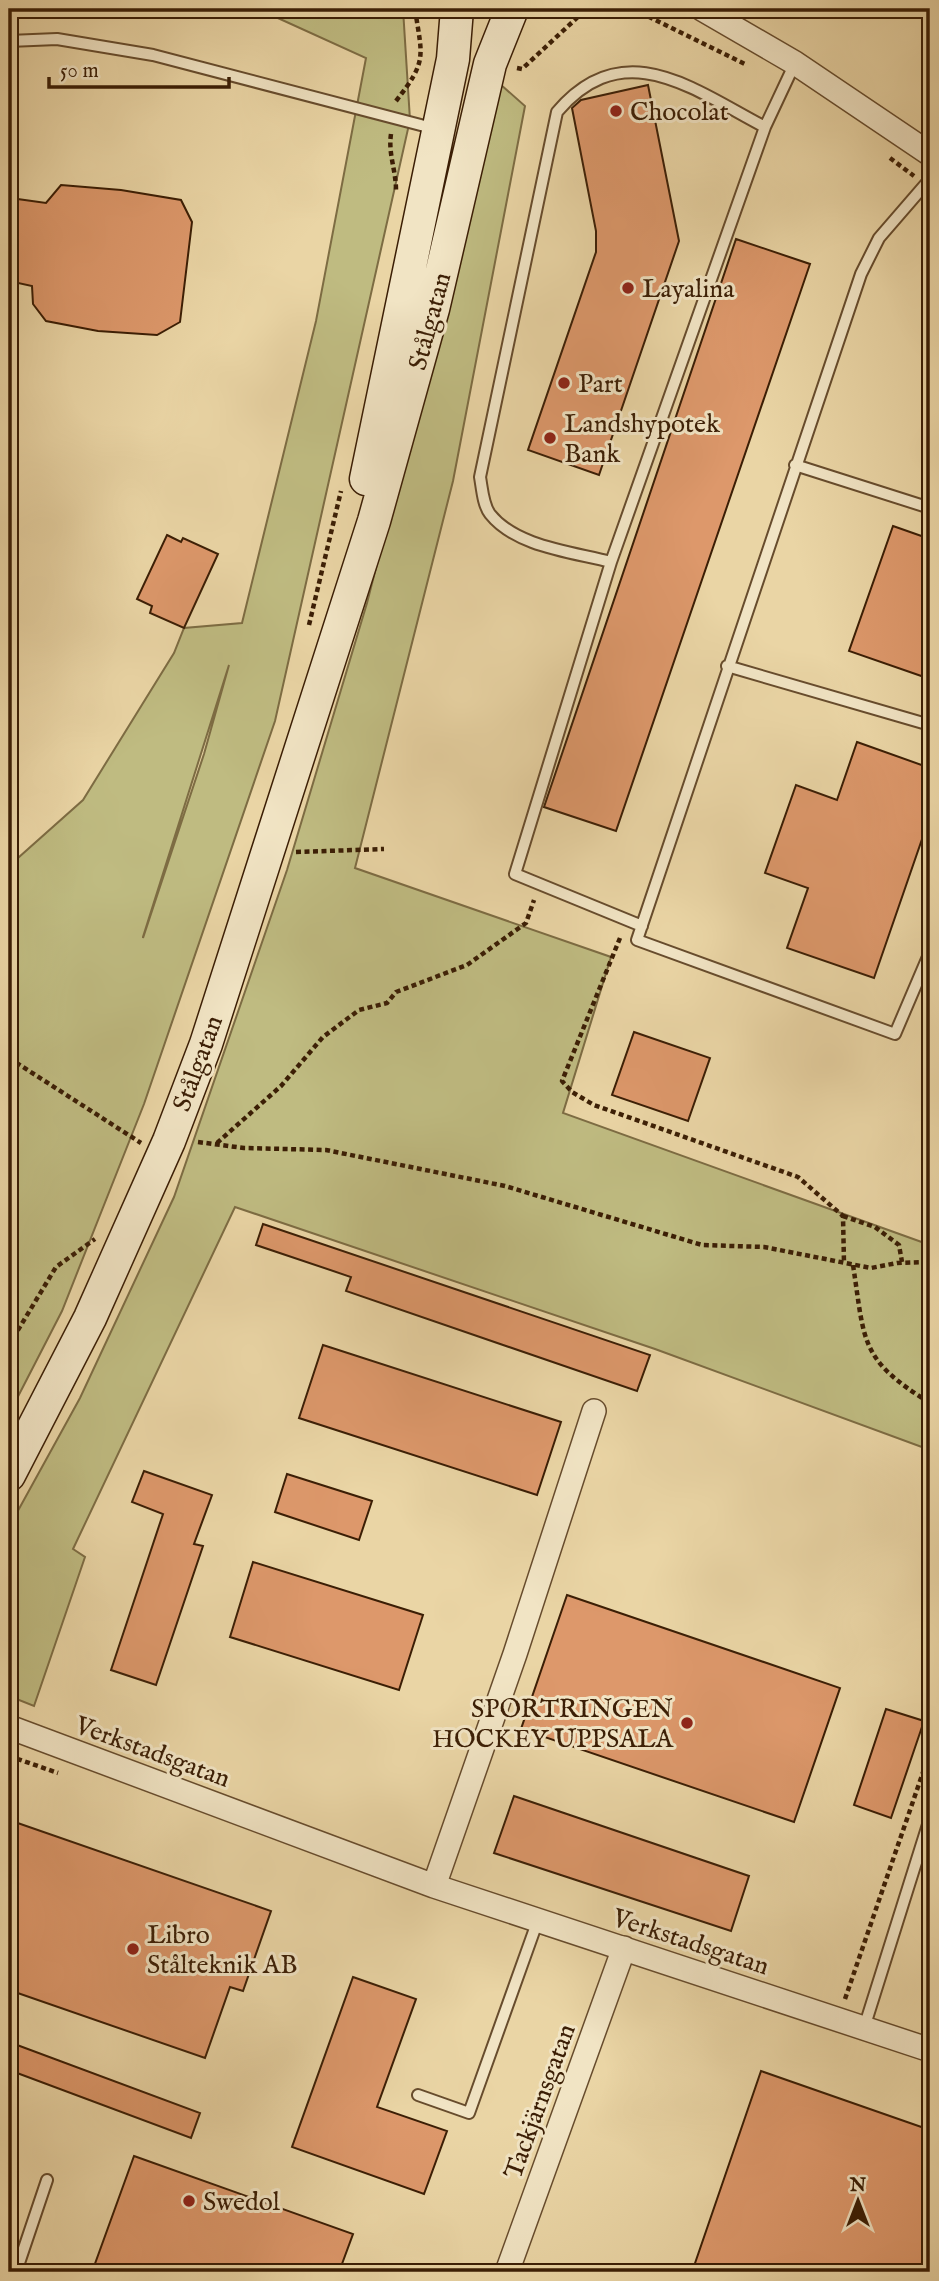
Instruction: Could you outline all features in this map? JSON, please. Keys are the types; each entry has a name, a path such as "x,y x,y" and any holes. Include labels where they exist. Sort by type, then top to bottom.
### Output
{"main road":[{"name":"Stålgatan","path":"9,1475 90,1318 152,1138 206,1044 321,634 439,130 453,59 457,9"},
{"name":"Stålgatan","path":"321,634 373,521 433,309 490,64 512,9"}],"street":[{"path":"702,9 795,63 930,154"},
{"path":"434,1886 515,1654 594,1411"},
{"name":"Verkstadsgatan","path":"9,1727 434,1886 930,2050"},
{"name":"Tackjärnsgatan","path":"507,2272 624,1948"}],"lane":[{"path":"9,41 57,39 153,55 439,130"},
{"path":"642,926 515,874 611,562 765,127 795,63"},
{"path":"611,562 551,547 507,531 488,512 480,477 557,112 575,92 596,81 637,71 654,72 677,81 765,127"},
{"path":"930,179 879,237 861,274 637,940 895,1034 930,952"},
{"path":"795,465 930,508"},
{"path":"727,666 930,725"},
{"path":"864,2028 930,1818"},
{"path":"418,2095 469,2113 538,1920"},
{"path":"16,2272 47,2180"}],"path":[{"path":"395,199 396,172 388,150 396,101 416,72 423,52 415,9"},
{"path":"321,634 343,478"},
{"path":"295,852 384,849"},
{"path":"216,1144 281,1086 323,1037 359,1010 387,1003 396,992 467,965 526,923 540,884"},
{"path":"628,920 562,1081 572,1092 594,1105 799,1177 843,1216 875,1227 899,1245 902,1262"},
{"path":"9,1058 152,1138 326,1150 505,1186 702,1245 764,1247 871,1268 902,1262 930,1262"},
{"path":"137,1154 152,1138"},
{"path":"843,1216 844,1263"},
{"path":"9,1345 56,1267 102,1234"},
{"path":"853,1265 866,1343 876,1362 930,1403"},
{"path":"845,2000 930,1752"}],"shaded area":[{"path":"258,9 403,9 410,120 275,721 144,1104 62,1311 9,1414 9,866 83,800 174,653 184,628 242,623 316,321 366,58","holes":["229,665 204,754 143,938"]},
{"path":"500,84 525,106 453,481 355,868 611,957 563,1113 930,1245 930,1450 655,1349 235,1207 73,1549 85,1557 34,1706 9,1696 9,1527 80,1398 174,1197 287,870 367,603"}],"building":[{"path":"648,85 679,241 599,475 528,450 596,252 596,231 572,108 581,100"},
{"path":"61,185 121,190 181,200 192,222 180,322 157,335 98,331 46,321 33,304 32,286 9,281 10,198 46,203"},
{"path":"736,239 810,264 616,831 544,807"},
{"path":"893,526 930,539 930,679 849,651"},
{"path":"167,535 181,542 183,538 218,554 184,628 150,613 152,606 137,599"},
{"path":"857,742 930,768 930,816 874,978 787,948 808,888 765,873 796,785 837,800"},
{"path":"634,1032 710,1058 688,1121 612,1095"},
{"path":"263,1224 650,1355 637,1391 346,1291 351,1277 256,1245"},
{"path":"323,1345 561,1422 537,1495 299,1418"},
{"path":"144,1471 212,1495 194,1544 203,1546 156,1685 111,1670 163,1514 132,1502"},
{"path":"287,1474 372,1501 359,1540 275,1512"},
{"path":"253,1562 423,1615 399,1690 230,1637"},
{"path":"567,1595 840,1688 794,1822 521,1729"},
{"path":"886,1709 924,1721 891,1818 854,1805"},
{"path":"514,1796 749,1876 731,1931 494,1853"},
{"name":"Libro Stålteknik AB","path":"9,1820 271,1911 243,1991 230,1987 205,2058 9,1990"},
{"path":"353,1977 416,1999 377,2107 447,2131 424,2194 292,2147"},
{"path":"9,2042 200,2113 191,2138 9,2070"},
{"path":"761,2071 930,2130 930,2272 692,2272"},
{"name":"Swedol","path":"134,2156 353,2234 339,2272 92,2272"}],"place":[{"name":"Chocolat","path":"616,111"},
{"name":"Layalina","path":"628,288"},
{"name":"Part","path":"564,383"},
{"name":"Landshypotek Bank","path":"550,438"},
{"name":"SPORTRINGEN HOCKEY UPPSALA","path":"687,1723"},
{"name":"Libro Stålteknik AB","path":"133,1949"},
{"name":"Swedol","path":"189,2201"}]}
